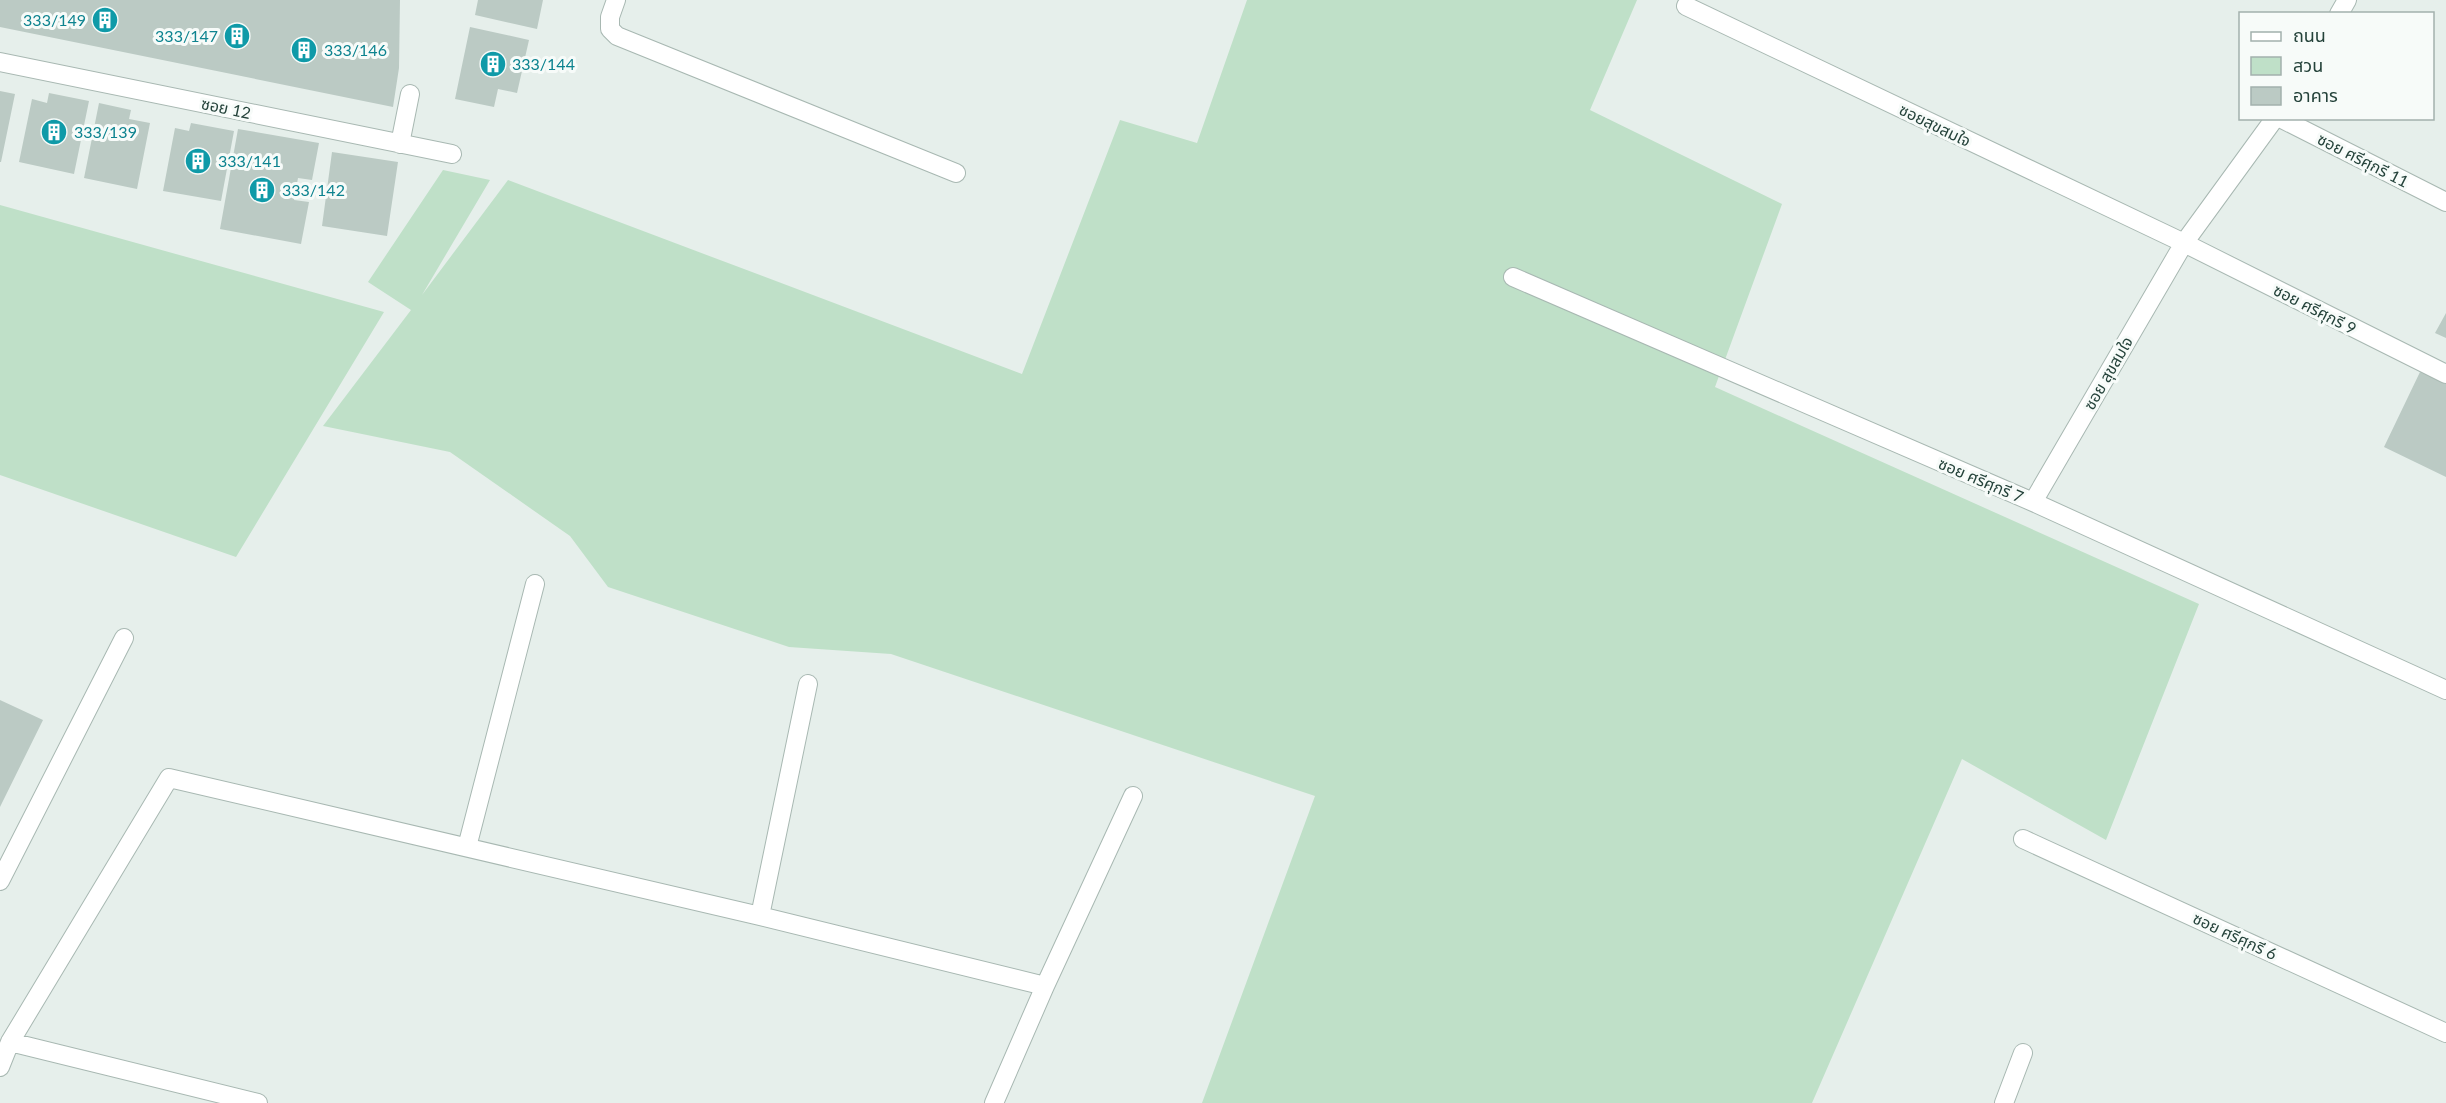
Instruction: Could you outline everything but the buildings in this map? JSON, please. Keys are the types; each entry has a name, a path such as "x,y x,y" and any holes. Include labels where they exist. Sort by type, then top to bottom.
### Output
{"street":[{"path":"615,2 610,28 617,36 956,173"},
{"name":"ซอยสุขสมใจ","path":"1686,6 2184,243"},
{"name":"ซอย 12","path":"0,62 452,154"},
{"path":"400,144 410,94"},
{"name":"ซอย สุขสมใจ","path":"2032,502 2184,243 2274,120"},
{"name":"ซอย ศรีศุกรี 11","path":"2284,120 2446,202"},
{"name":"ซอย ศรีศุกรี 9","path":"2184,243 2446,374"},
{"name":"ซอย ศรีศุกรี 7","path":"1513,277 2032,502 2446,690"},
{"path":"466,847 534,584"},
{"path":"0,881 124,638"},
{"path":"760,916 808,684"},
{"path":"0,1067 10,1042 169,778 760,916 1045,986"},
{"path":"994,1103 1133,796"},
{"name":"ซอย ศรีศุกรี 6","path":"2023,839 2446,1032"},
{"path":"10,1042 258,1103"},
{"path":"2004,1103 2023,1053"}],"green space":[{"path":"1247,0 1637,0 1590,110 1782,204 1715,387 2199,604 2106,840 1962,759 1812,1103 1202,1103 1315,796 891,654 789,647 608,587 570,536 450,452 323,426 411,310 368,282 443,170 490,180 422,295 508,180 1022,374 1120,120 1197,143"},
{"path":"0,205 384,312 236,557 0,475"}],"place":[{"name":"333/149","path":"105,20"},
{"name":"333/147","path":"237,36"},
{"name":"333/146","path":"304,50"},
{"name":"333/144","path":"493,64"},
{"name":"333/139","path":"54,132"},
{"name":"333/141","path":"198,161"},
{"name":"333/142","path":"262,190"}]}
